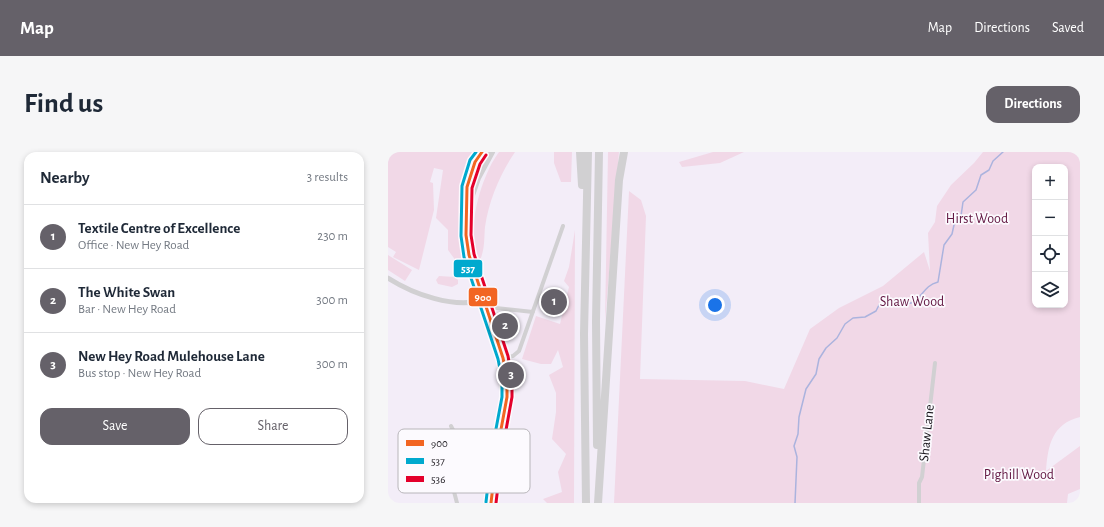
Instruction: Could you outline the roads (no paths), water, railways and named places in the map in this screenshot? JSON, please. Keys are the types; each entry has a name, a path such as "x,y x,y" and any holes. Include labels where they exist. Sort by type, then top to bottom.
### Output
{"highway":[{"path":"580,152 585,262"},
{"path":"586,503 585,262 588,152"},
{"path":"598,503 596,313 599,152"},
{"path":"598,503 619,187 624,152"}],"main road":[{"path":"482,152 475,162 467,187 466,235 469,256 503,358 507,379 507,397 501,429"},
{"path":"466,214 478,178 492,152"},
{"path":"491,503 494,493"}],"street":[{"path":"503,358 513,356 519,351 563,226"},
{"path":"388,278 416,294 470,304 484,300"},
{"path":"496,308 533,312"},
{"name":"Shaw Lane","path":"919,503 919,484 922,477 935,363"},
{"path":"454,493 457,503"}],"waterway":[{"path":"795,503 797,457 794,446 798,434 799,417 806,389 816,374 819,359 826,348 837,338 845,324 853,318 865,317 876,311 879,305 911,303 915,301 929,286 938,282 944,245 952,234 954,225 961,216 963,202 976,190 981,175 989,170 993,161 1003,152"}],"place":[{"name":"Textile Centre of Excellence","path":"554,302"},
{"name":"The White Swan","path":"505,326"},
{"name":"New Hey Road Mulehouse Lane","path":"511,375"}],"park label":[{"name":"Hirst Wood","path":"977,219"},
{"name":"Shaw Wood","path":"912,302"},
{"name":"Pighill Wood","path":"1019,475"}]}
